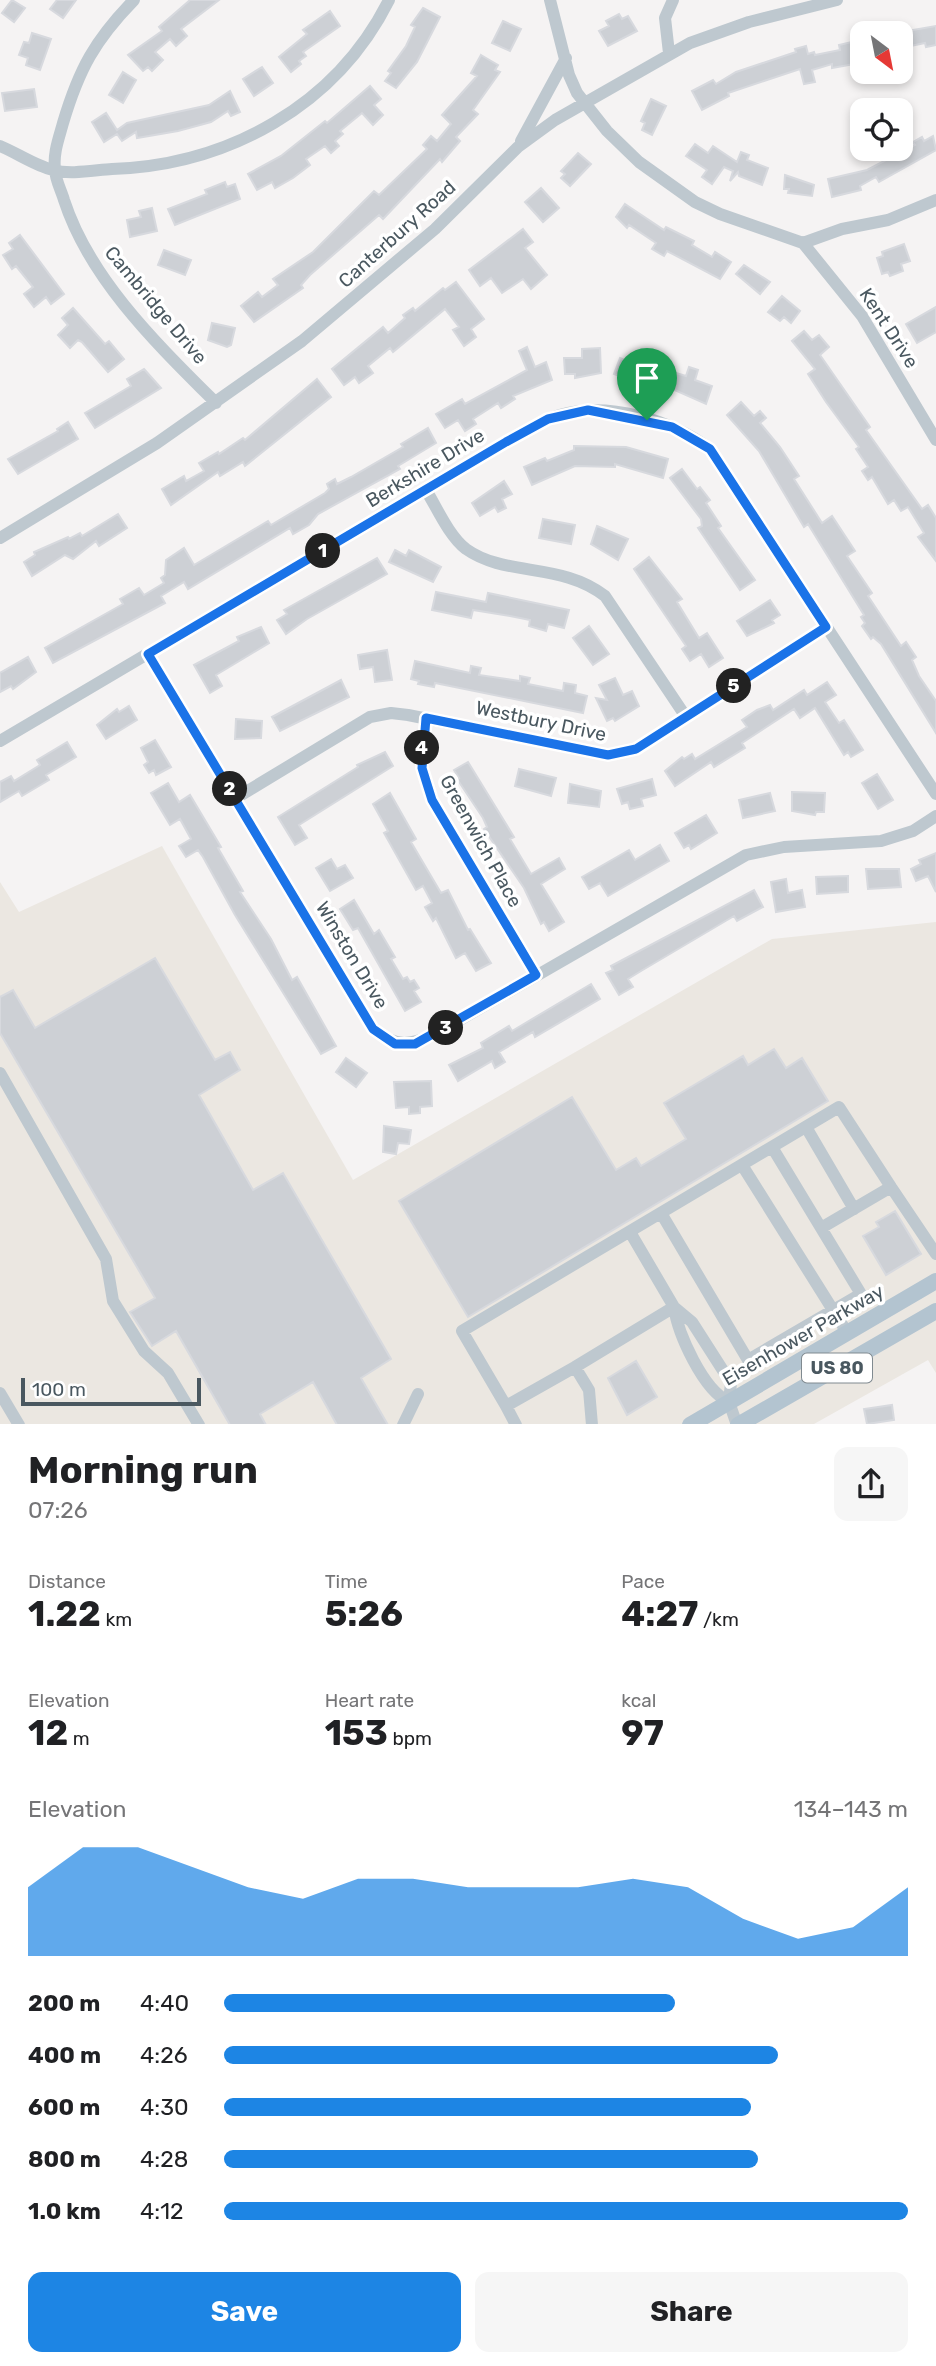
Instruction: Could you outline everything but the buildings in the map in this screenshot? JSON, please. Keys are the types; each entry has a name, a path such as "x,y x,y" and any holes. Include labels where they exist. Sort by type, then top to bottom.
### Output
{"main road":[{"name":"Eisenhower Parkway","path":"690,1424 936,1281"},
{"name":"US 80","path":"737,1424 936,1311"}],"street":[{"name":"Cambridge Drive","path":"134,0 92,49 81,68 55,149 55,171 72,225 111,288 216,403"},
{"path":"0,146 55,171 169,164 224,149 258,132 303,102 340,71 371,34 389,0"},
{"path":"550,0 569,75 584,102 625,150 670,187 720,214 803,243 842,229 888,220 936,200"},
{"path":"669,53 665,18 673,0"},
{"name":"Canterbury Road","path":"0,538 216,403 346,306 435,229 518,147 584,102 669,53 749,22 837,0"},
{"path":"518,147 566,58"},
{"name":"Kent Drive","path":"803,243 862,316 936,440"},
{"name":"Berkshire Drive","path":"0,741 506,442 561,415 588,410 672,427 710,449 936,794"},
{"path":"426,490 467,550 493,561 573,577 587,582 605,596 686,717"},
{"name":"Westbury Drive","path":"236,798 370,717 391,713 608,755 636,749 826,627"},
{"name":"Winston Drive","path":"148,654 373,1029 387,1040 402,1045 415,1044 746,855 784,847 889,840 913,831 936,816"},
{"name":"Greenwich Place","path":"426,718 422,768 432,800 536,975"},
{"path":"0,1073 106,1259 113,1301 144,1351 168,1373 199,1424"},
{"path":"516,1424 462,1331 839,1107 936,1254"},
{"path":"806,1126 854,1209"},
{"path":"661,1213 748,1360 861,1294 772,1147"},
{"path":"742,1165 848,1334"},
{"path":"821,1228 891,1187"},
{"path":"630,1231 674,1307 683,1340 717,1396 729,1402"},
{"path":"506,1406 674,1307"},
{"path":"674,1307 692,1322 732,1383 729,1402 737,1424"},
{"path":"575,1367 589,1390 592,1424"},
{"path":"0,1393 19,1424"},
{"path":"404,1424 418,1394"}],"shaded area":[{"path":"162,846 353,1180 772,939 936,922 936,1373 928,1360 814,1424 0,1424 0,882 19,912"}],"route":[{"path":"588,410 647,420 692,436 710,449 826,627 636,749 617,755 584,751 426,718 422,768 432,800 536,975 415,1044 395,1044 373,1029 148,654 548,419 588,410"}]}
